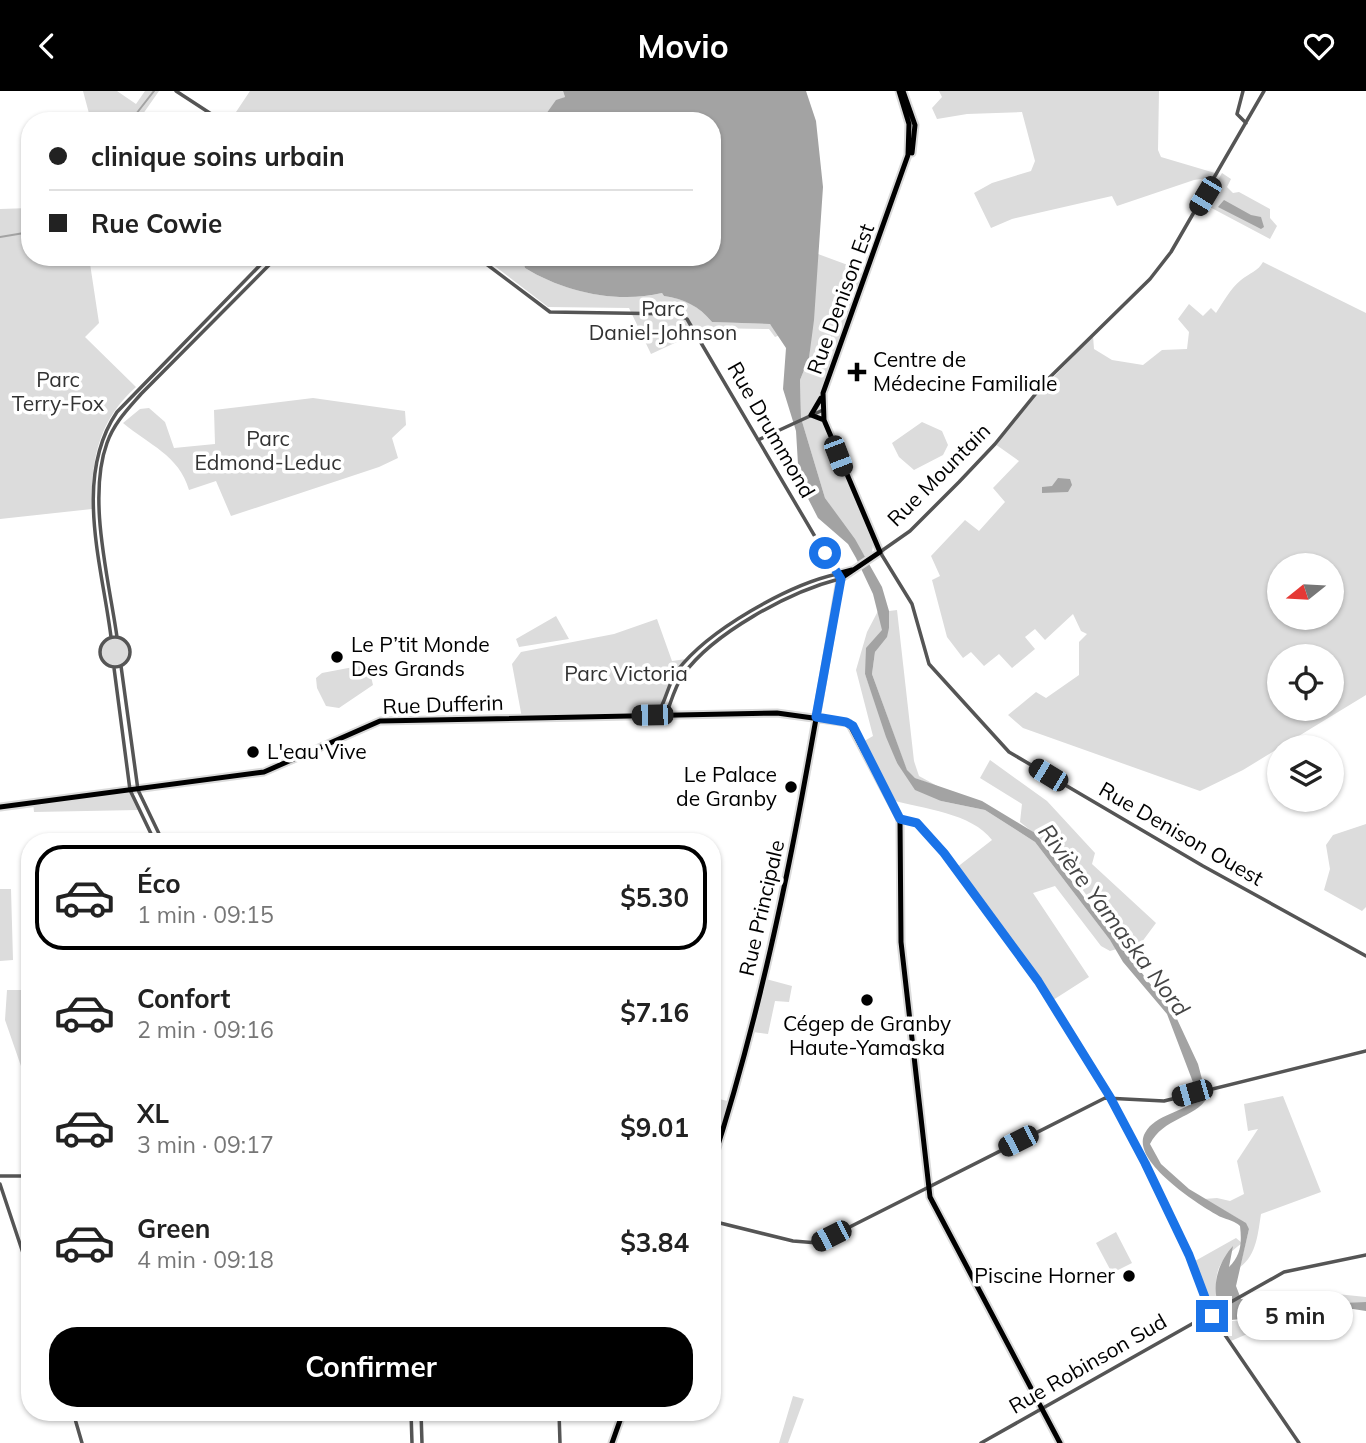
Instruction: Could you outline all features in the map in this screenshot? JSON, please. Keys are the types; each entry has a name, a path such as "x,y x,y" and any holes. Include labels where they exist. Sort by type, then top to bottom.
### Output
{"main road":[{"name":"Rue Denison Est","path":"877,554 824,420 823,393 915,139 912,112 901,91"},
{"path":"829,376 825,410 831,437"},
{"path":"809,416 818,408 823,393"},
{"path":"809,416 824,420"},
{"name":"Rue Mountain","path":"839,576 877,554"},
{"name":"Rue Principale","path":"721,1136 732,1102 784,891 839,576"},
{"name":"Rue Dufferin","path":"0,807 269,771 380,721 777,713 846,722 853,726 900,819"},
{"path":"900,819 901,942 930,1197 1060,1443"},
{"path":"612,1443 620,1421"}],"street":[{"path":"176,91 208,112"},
{"path":"1243,91 1237,114 1246,123"},
{"name":"Rue Mountain","path":"877,554 910,531 959,482 995,444 1046,381 1150,279 1171,252 1264,91"},
{"path":"111,637 93,504 93,477 100,442 117,412 259,266"},
{"path":"117,637 100,502 100,477 107,444 122,415 268,266"},
{"name":"Rue Drummond","path":"489,266 550,312 683,316 691,324 839,576"},
{"path":"758,440 825,410"},
{"path":"93,504 100,502"},
{"name":"Rue Denison Ouest","path":"877,554 912,604 929,664 1009,752 1203,866 1366,957"},
{"path":"666,715 680,678 716,643 791,596 839,576"},
{"path":"657,715 675,674 713,638 788,591 839,576"},
{"path":"111,637 117,637 127,642 130,651 127,662 114,668 104,663 100,653 102,644 111,637"},
{"path":"121,667 138,790 159,833"},
{"path":"114,668 130,790 151,833"},
{"path":"900,819 912,820 921,826 1020,954 1110,1097 1184,1244 1212,1312 1300,1443"},
{"path":"721,1223 802,1243 818,1243 1110,1097 1151,1102 1366,1051"},
{"path":"0,1176 21,1176"},
{"path":"0,1184 21,1247"},
{"name":"Rue Robinson Sud","path":"981,1443 1284,1272 1366,1255"},
{"path":"76,1421 82,1443"},
{"path":"411,1421 412,1443"},
{"path":"421,1421 422,1443"},
{"path":"559,1421 560,1443"}],"green space":[{"path":"83,91 117,91 136,104 145,91 159,91 144,112 89,112"},
{"path":"250,91 563,91 565,97 556,101 548,112 236,112"},
{"path":"939,91 1159,91 1158,150 1161,157 1215,173 1213,177 1194,180 1117,206 1112,196 1012,219 991,228 974,193 992,183 1031,171 1035,161 1022,112 967,114 937,119 932,108 942,97"},
{"path":"1222,173 1231,179 1227,187 1233,193 1239,192 1270,209 1270,218 1277,226 1270,239 1204,204"},
{"name":"Parc Terry-Fox","path":"21,208 21,266 90,266 99,323 85,337 136,387 113,414 99,442 93,474 92,509 0,519 0,209"},
{"path":"818,254 864,271 816,405 808,413 820,421 873,544 872,553 866,558 825,498 801,418 800,380 809,358"},
{"path":"1263,262 1366,313 1366,695 1344,708 1344,644 1267,644 1267,721 1323,721 1300,735 1267,735 1267,755 1200,791 1023,728 1008,715 1036,692 1046,698 1079,675 1079,642 1087,634 1081,631 1073,614 1045,640 1035,629 1025,637 1035,649 1012,668 999,654 984,666 971,652 963,658 947,637 932,580 940,576 931,556 965,520 979,531 1005,502 993,488 1019,461 995,444 1021,411 1093,336 1094,349 1112,360 1143,365 1162,350 1187,349 1189,332 1178,319 1189,304 1203,316 1211,308 1216,313 1237,284"},
{"name":"Parc Daniel-Johnson","path":"495,266 524,266 557,284 592,294 628,297 662,293 691,304 712,322 770,324 780,335 775,337 769,329 707,328 651,354 629,308 548,307"},
{"name":"Parc Edmond-Leduc","path":"313,398 405,411 406,425 392,438 398,458 379,467 231,516 216,481 189,490 171,459 123,423 140,409 149,408 165,422 174,448 215,444 214,410"},
{"path":"922,422 942,431 948,445 943,455 914,470 899,457 892,443"},
{"path":"897,610 914,761 919,776 941,788 915,778 907,771 872,674 875,652 889,628 889,611"},
{"path":"878,611 883,630 876,638 865,674 897,763 941,801 985,810 1035,842 1117,949 1110,951 1101,946 1055,886 1033,893 1089,977 1050,1002 1013,944 956,868 992,840 983,831 960,818 892,800 861,743 873,736 856,670 867,632"},
{"name":"Parc Victoria","path":"556,616 569,639 519,647 516,639"},
{"name":"Parc Victoria","path":"657,619 672,661 686,659 674,674 658,715 522,718 512,664 521,652 614,634"},
{"path":"115,637 126,641 130,652 126,663 115,667 104,663 100,652 104,641"},
{"path":"364,665 369,668 373,685 339,708 326,706 317,688 316,678 322,673"},
{"path":"990,760 1047,801 1095,853 1092,864 1156,923 1130,958 1066,868 1037,836 1020,822 1022,804 980,778"},
{"path":"130,790 138,810 34,812 33,802"},
{"path":"1366,824 1366,907 1362,911 1324,890 1330,869 1326,845 1333,835"},
{"path":"0,889 11,889 13,960 0,961"},
{"path":"766,979 792,986 789,1002 775,1001 768,1034 753,1032"},
{"path":"7,990 21,990 21,1066 5,1020"},
{"path":"1283,1096 1321,1192 1261,1214 1253,1250 1240,1267 1249,1229 1239,1219 1204,1199 1230,1201 1244,1194 1237,1161 1258,1129 1248,1131 1244,1104"},
{"path":"721,1099 731,1102 721,1135"},
{"path":"1116,1232 1132,1263 1112,1273 1096,1243"},
{"path":"1236,1238 1242,1243 1227,1256 1218,1269 1216,1284 1219,1305 1211,1310 1195,1261"},
{"path":"1337,1294 1366,1297 1366,1302 1274,1305 1243,1300 1254,1296 1279,1298"},
{"path":"1222,1312 1230,1321 1284,1318 1231,1341 1216,1318"},
{"path":"793,1396 804,1399 788,1443 779,1443"}],"shaded area":[{"path":"563,91 806,91 816,121 823,187 814,320 809,358 800,380 801,418 825,498 855,539 882,587 889,611 889,628 887,637 875,652 872,674 907,770 915,778 982,801 1035,833 1177,1019 1198,1064 1207,1098 1195,1110 1163,1129 1150,1144 1161,1164 1189,1189 1246,1223 1249,1229 1236,1286 1241,1299 1274,1305 1366,1302 1366,1311 1353,1309 1231,1320 1218,1304 1218,1273 1233,1246 1229,1267 1238,1253 1241,1243 1240,1226 1212,1212 1170,1182 1147,1157 1143,1144 1145,1133 1156,1121 1199,1098 1167,1014 1123,962 1110,940 1035,842 985,810 941,801 915,790 897,763 865,674 866,648 882,630 873,594 848,544 818,518 799,481 796,431 783,389 786,348 770,324 712,322 691,304 662,293 627,297 591,294 557,284 525,268 721,266 721,112 547,112 556,100 565,97"},
{"path":"1224,200 1251,215 1261,217 1264,227 1261,229 1218,207"},
{"path":"1058,478 1070,479 1072,485 1068,492 1042,493 1042,487 1052,486"}],"waterway":[{"path":"138,112 154,91"},
{"path":"0,237 21,234"}],"place":[{"name":"Centre de Médecine Familiale","path":"857,372"},
{"name":"Le P’tit Monde Des Grands","path":"337,657"},
{"name":"L'eau Vive","path":"253,752"},
{"name":"Le Palace de Granby","path":"791,787"},
{"name":"Cégep de Granby Haute-Yamaska","path":"867,1000"},
{"name":"Piscine Horner","path":"1129,1276"}],"route":[{"path":"825,553 841,579 816,717 846,722 853,726 871,767 898,810 900,819 912,820 921,826 1013,944 1038,981 1077,1048 1110,1097 1145,1163 1189,1255 1212,1316"}],"water label":[{"name":"Rivière Yamaska Nord","path":"1114,920"}]}
